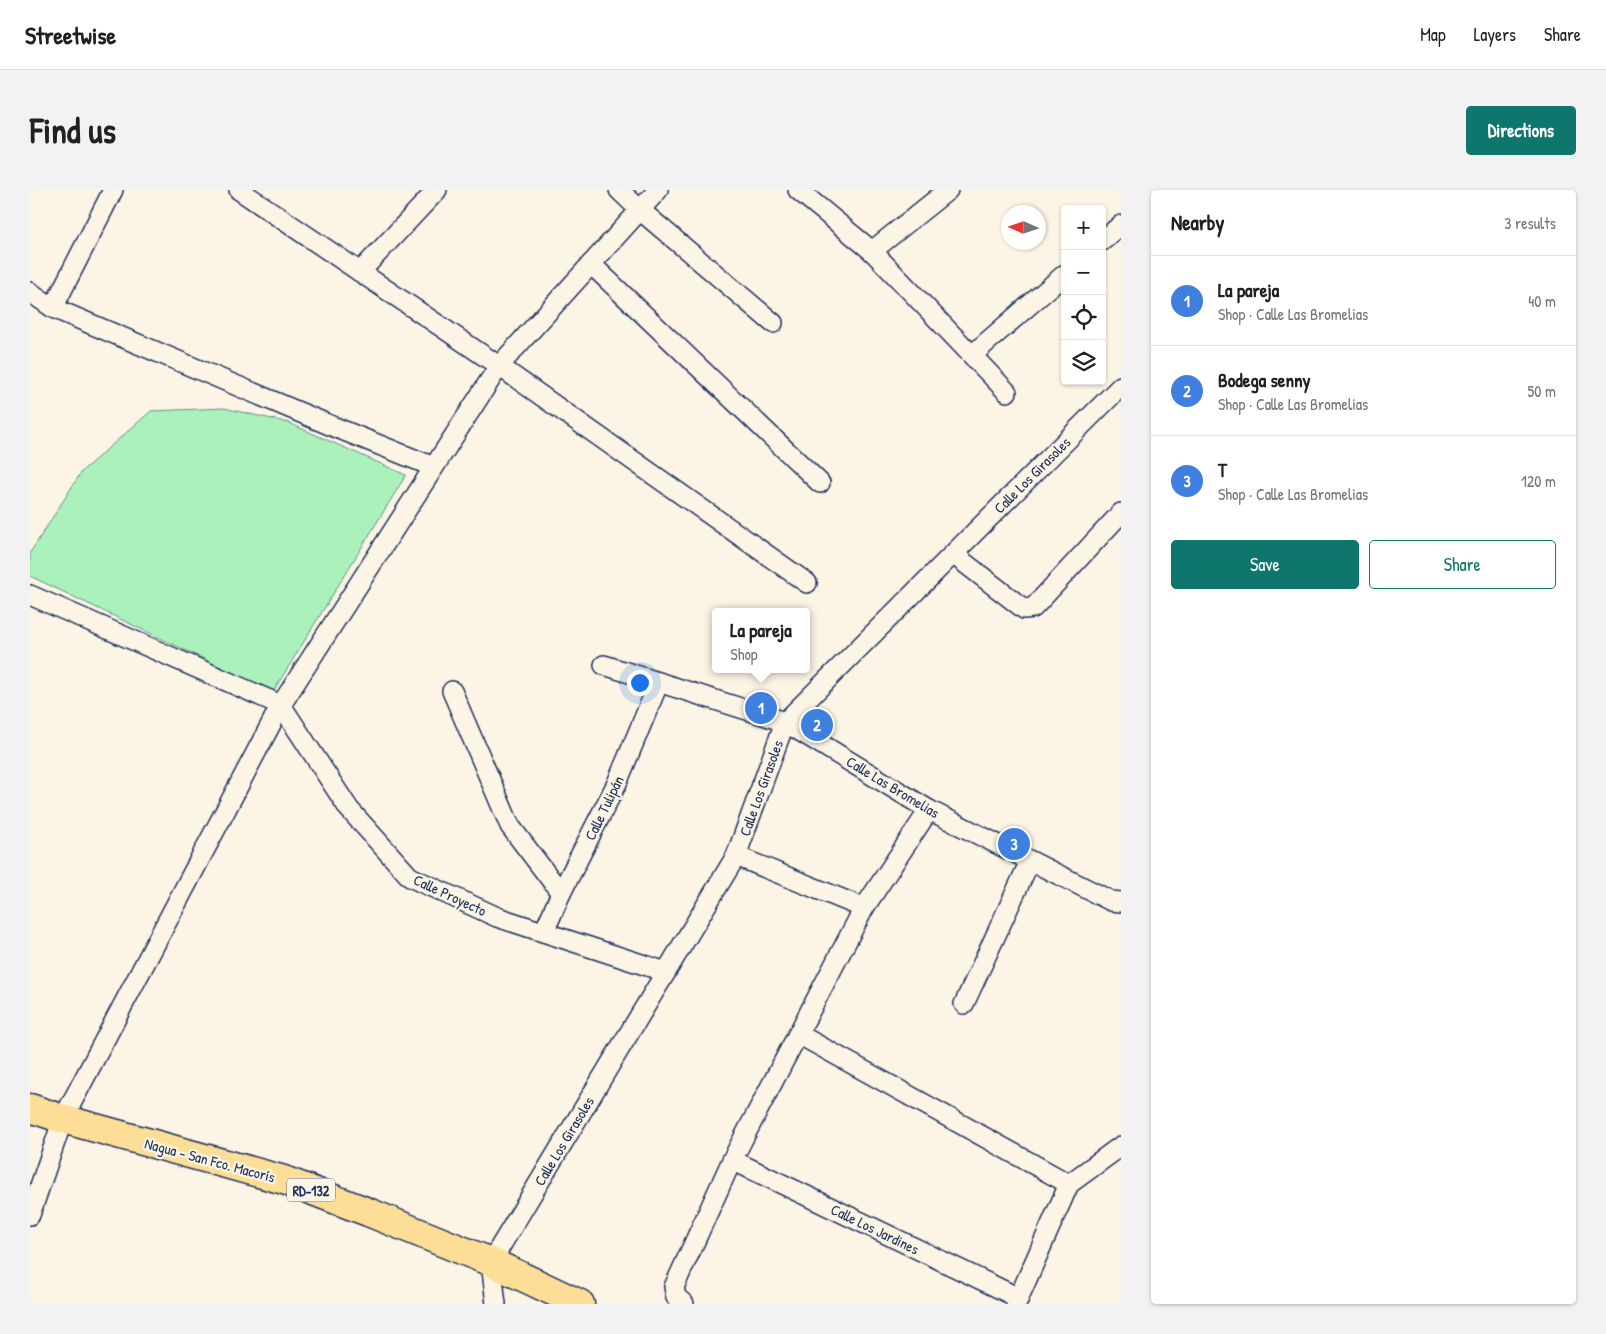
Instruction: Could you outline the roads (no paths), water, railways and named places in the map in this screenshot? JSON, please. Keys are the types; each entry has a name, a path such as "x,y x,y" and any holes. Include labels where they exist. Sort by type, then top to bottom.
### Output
{"main road":[{"name":"Nagua - San Fco. Macorís","path":"30,1108 64,1120 284,1180 491,1262 580,1304"}],"street":[{"path":"54,308 113,190"},
{"path":"239,190 499,366 808,583"},
{"path":"360,272 437,190"},
{"path":"619,190 640,210 773,322"},
{"path":"30,1216 64,1120 281,705 499,366 658,190"},
{"path":"798,190 872,251 1007,392"},
{"path":"872,251 948,190"},
{"path":"1106,238 1121,225"},
{"path":"591,264 820,483"},
{"path":"972,355 1061,277"},
{"path":"30,292 54,308 323,423 434,467"},
{"name":"Calle Los Girasoles","path":"491,1262 736,856 785,722 1121,386"},
{"path":"953,554 1024,608 1033,608 1121,513"},
{"path":"30,595 281,705"},
{"name":"Calle Las Bromelias","path":"604,665 785,722 929,810 1111,901 1121,902"},
{"name":"Calle Tulipán","path":"544,932 617,783 658,682"},
{"path":"452,691 510,826 561,894"},
{"name":"Calle Proyecto","path":"281,705 349,809 410,877 497,917 666,972"},
{"path":"684,1304 676,1298 674,1287 732,1160 864,908 929,810"},
{"path":"736,856 864,908"},
{"path":"964,1004 1030,861"},
{"path":"798,1034 1069,1184"},
{"path":"1018,1301 1069,1184 1121,1146"},
{"name":"Calle Los Jardines","path":"732,1160 1018,1301"},
{"path":"491,1262 496,1304"}],"place":[{"name":"La pareja","path":"761,708"},
{"name":"Bodega senny","path":"817,725"},
{"name":"T","path":"1014,844"}]}
